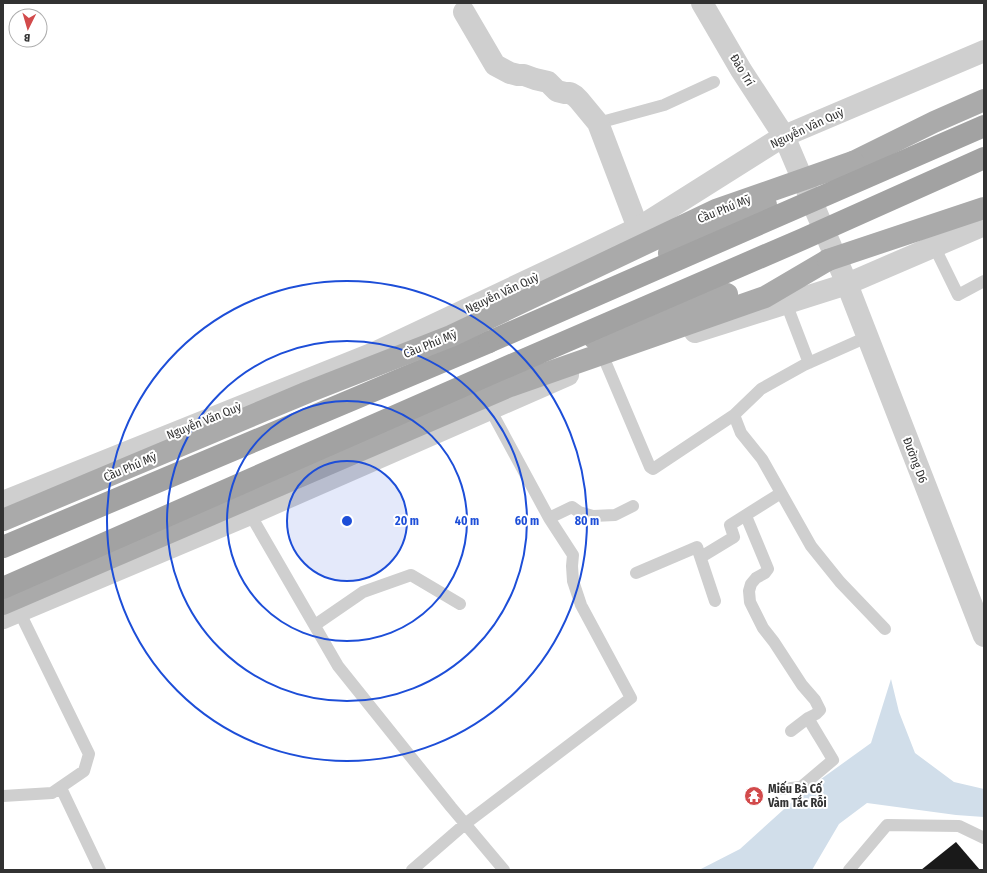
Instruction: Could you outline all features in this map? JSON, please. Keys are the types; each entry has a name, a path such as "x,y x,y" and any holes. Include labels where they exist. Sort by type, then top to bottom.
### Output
{"highway":[{"name":"Cầu Phú Mỹ","path":"3,547 489,342 984,126"},
{"path":"3,588 502,369 803,239 984,158"}],"main road":[{"name":"Cầu Phú Mỹ","path":"489,342 934,122 984,100"},
{"name":"Cầu Phú Mỹ","path":"3,520 308,392 451,336 716,210 853,162"},
{"path":"502,369 828,260 984,212"},
{"path":"8,611 510,386 765,296 828,260"}],"street":[{"name":"Đào Trí","path":"702,3 741,70 784,136 847,284"},
{"path":"464,12 495,65 510,73 524,75 548,82 557,91 570,93 575,96 598,124 638,228"},
{"name":"Nguyễn Văn Quỳ","path":"3,502 374,353 638,228 784,136 984,51"},
{"path":"8,611 250,514 586,367 847,284 934,246 984,212"},
{"name":"Đường D6","path":"847,284 984,636"}],"lane":[{"path":"598,124 664,105 714,82"},
{"path":"934,246 958,295 984,281"},
{"path":"786,303 809,363"},
{"path":"605,361 650,467 653,469 734,415 761,389 809,363 867,337"},
{"path":"412,870 466,824 631,698 581,605 573,581 573,555 549,518 490,409"},
{"path":"734,415 741,433 762,459 811,546 840,582 884,629"},
{"path":"701,557 734,538 730,525 781,493"},
{"path":"549,518 572,507 579,512 593,516 615,515 632,506"},
{"path":"250,514 338,666 504,870"},
{"path":"746,516 768,569 765,574 756,578 751,584 749,591 750,602 763,628 802,685 815,700 820,710 791,731"},
{"path":"636,573 697,547 715,601"},
{"path":"315,625 363,592 411,575 460,604"},
{"path":"3,796 52,793 84,770 90,754 8,611"},
{"path":"781,789 801,787 833,760 808,718"},
{"path":"61,788 100,870"},
{"path":"849,870 887,825 959,826 984,838"}],"shaded area":[{"path":"891,679 899,712 915,753 954,782 984,789 984,817 956,815 867,803 839,824 812,870 699,870 740,849 803,792 871,743"}],"building":[{"path":"956,842 980,870 921,870"}],"place":[{"name":"Miếu Bà Cố Vàm Tắc Rỗi","path":"754,796"}]}
